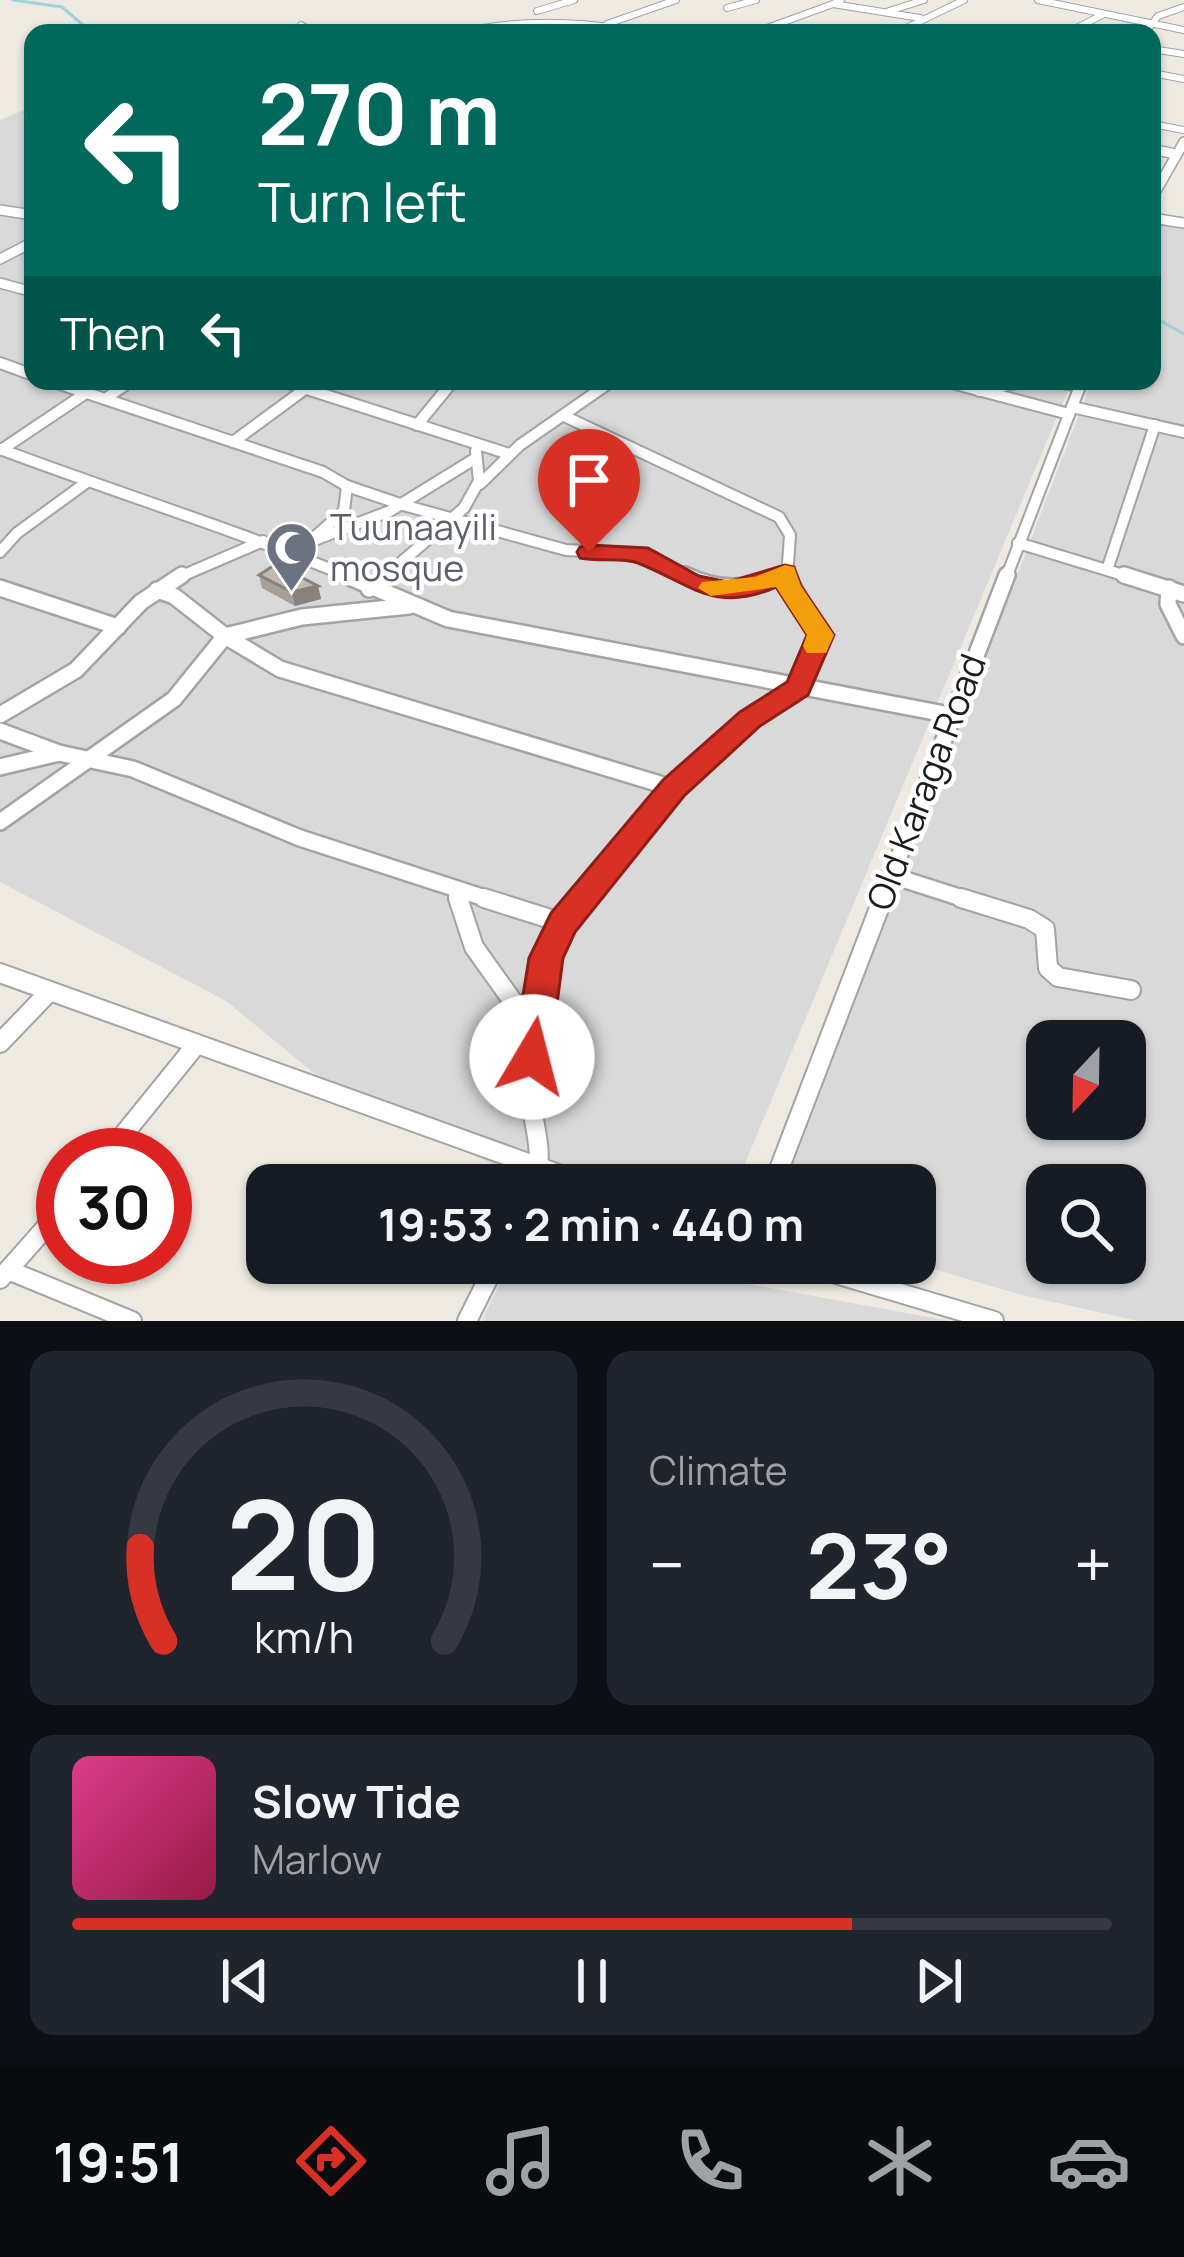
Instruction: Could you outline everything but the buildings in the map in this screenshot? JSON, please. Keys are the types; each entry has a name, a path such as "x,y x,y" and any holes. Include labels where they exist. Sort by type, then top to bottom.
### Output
{"street":[{"path":"537,11 574,0"},
{"path":"610,24 676,0"},
{"path":"727,8 756,0"},
{"path":"812,0 920,18"},
{"path":"886,12 924,0"},
{"path":"910,24 963,0"},
{"path":"1038,0 1149,24"},
{"path":"777,24 837,2"},
{"path":"1155,24 1168,10 1184,7"},
{"path":"1084,24 1102,15"},
{"path":"498,24 516,20 601,24"},
{"path":"583,24 590,22"},
{"path":"1161,181 1184,142"},
{"path":"1161,151 1175,154"},
{"path":"77,390 322,472 403,505 454,515 566,550 640,554 713,589 759,585 785,573"},
{"path":"104,399 118,390"},
{"path":"232,442 304,390"},
{"path":"308,390 417,425 476,451 509,454"},
{"path":"417,425 446,390"},
{"path":"369,590 454,515 509,454 600,390"},
{"path":"975,390 1184,432"},
{"path":"978,391 983,390"},
{"name":"Old Karaga Road","path":"781,1164 1078,390"},
{"path":"1,449 86,393"},
{"path":"538,1164 530,1092 534,1031 546,958 563,923 674,788 750,719 798,688 820,635 788,587 785,573 792,544 789,529 778,517 564,416"},
{"path":"1108,567 1155,425"},
{"path":"1,449 263,542 448,619 950,716"},
{"path":"476,451 480,484"},
{"path":"311,540 351,529 403,505 476,451"},
{"path":"0,552 17,533 86,482"},
{"path":"291,556 344,511 347,486"},
{"path":"0,715 76,670 157,590 188,572 263,542"},
{"path":"1018,543 1177,591 1168,604 1184,636"},
{"path":"0,588 118,627"},
{"path":"157,590 174,596 225,636 280,669 674,788"},
{"path":"0,822 174,699 225,636 302,617 411,605"},
{"path":"0,731 59,753 134,770 300,838 563,923"},
{"path":"0,767 59,753"},
{"path":"890,875 1029,919 1045,929 1048,968 1058,977 1131,990"},
{"path":"457,890 466,929 501,988 534,1031"},
{"path":"0,973 508,1164"},
{"path":"0,1043 49,992"},
{"path":"128,1128 196,1045"},
{"path":"36,1239 4,1275 132,1321"},
{"path":"467,1321 486,1284"},
{"path":"870,1284 994,1321"}],"shaded area":[{"path":"24,110 24,390 1068,390 745,1164 492,1164 336,1091 226,1001 0,882 0,120"},
{"path":"1161,221 1184,225 1184,1321 1138,1321 936,1270 936,1164 790,1164 1089,390 1161,390"},
{"path":"499,1284 748,1284 950,1321 482,1321"}],"waterway":[{"path":"13,0 62,7 82,24"},
{"path":"1161,321 1184,334"}],"slow traffic":[{"path":"711,588 759,585 785,573 788,587 820,635 816,646"}],"place":[{"name":"Tuunaayili mosque","path":"291,594"}],"route":[{"path":"532,1057 546,958 563,923 674,788 750,719 798,688 820,635 788,587 785,573 759,585 713,589 640,554 589,552"}]}
